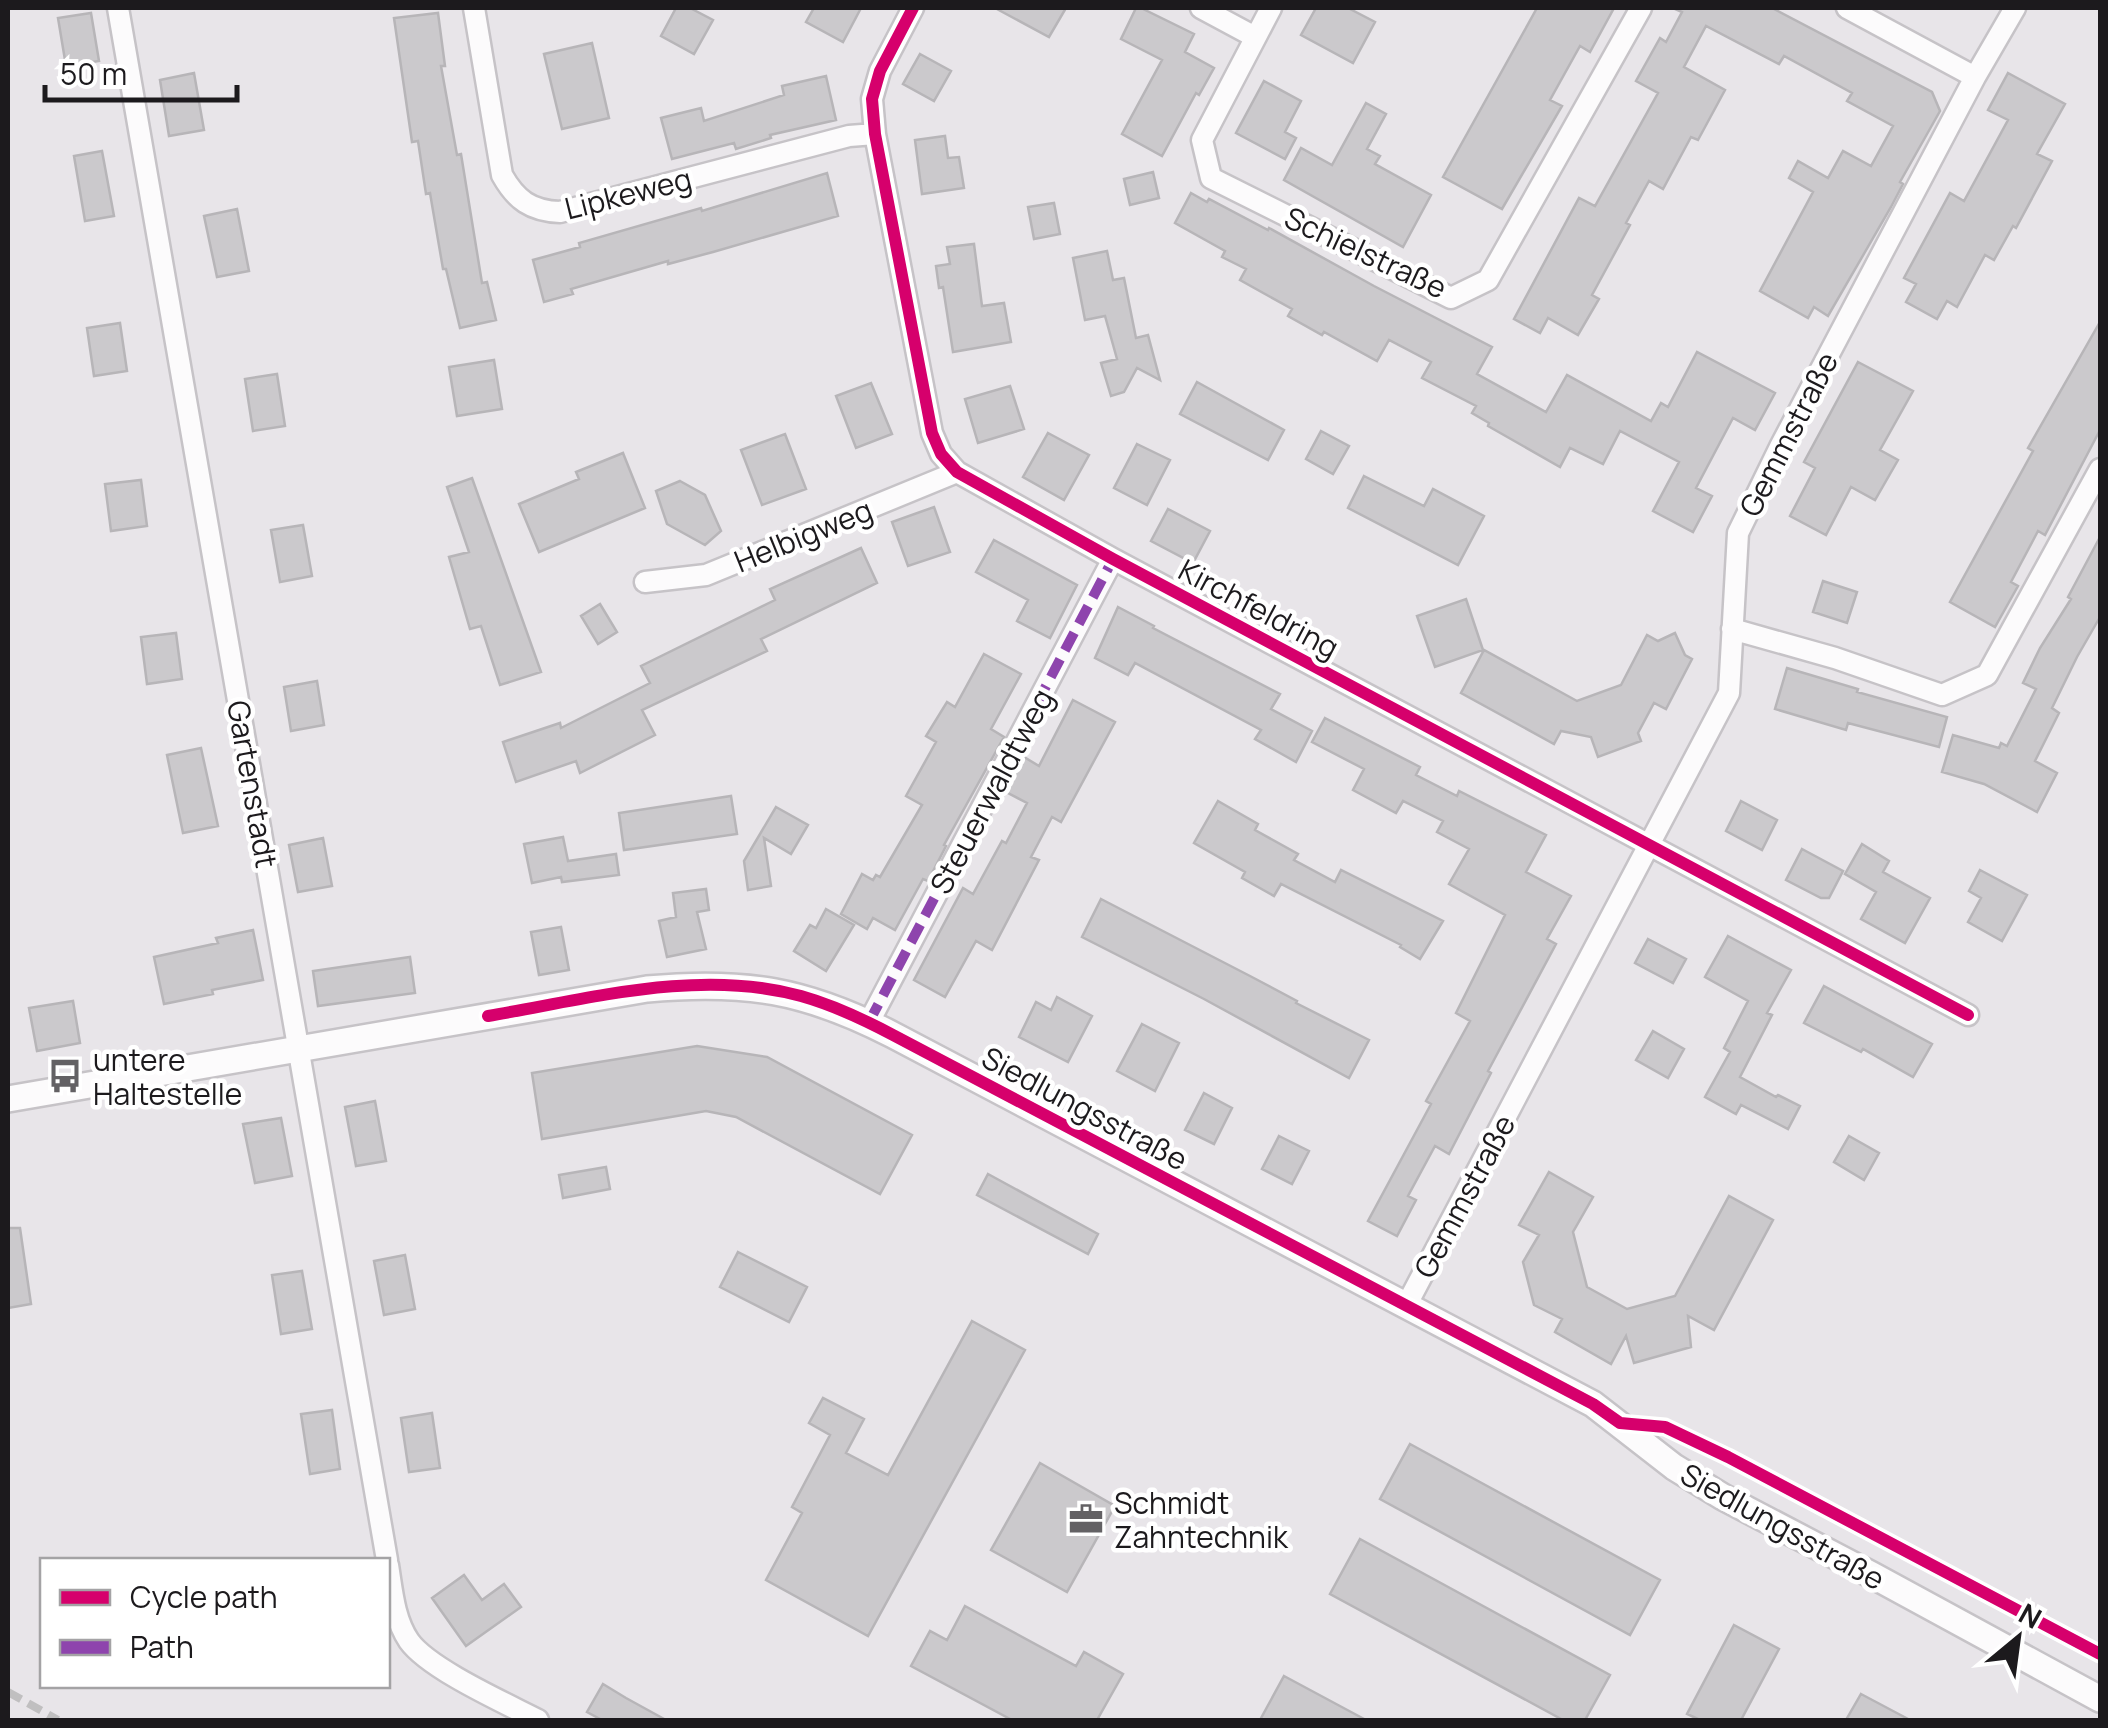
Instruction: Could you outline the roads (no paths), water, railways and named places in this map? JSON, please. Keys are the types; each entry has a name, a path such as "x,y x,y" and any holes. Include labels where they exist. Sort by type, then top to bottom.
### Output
{"street":[{"name":"Gartenstadt","path":"118,8 386,1558"},
{"name":"Lipkeweg","path":"474,8 502,175 511,191 543,212 560,212 849,136 875,134"},
{"name":"Kirchfeldring","path":"913,8 880,71 872,99 875,134 932,433 941,454 957,472 1968,1015"},
{"path":"1201,8 1255,38"},
{"name":"Schielstraße","path":"1271,8 1202,140 1211,178 1451,298 1488,280 1640,8"},
{"path":"1847,8 1974,77"},
{"name":"Gemmstraße","path":"1406,1306 1729,694 1738,533 1974,77 2016,8"},
{"path":"1732,630 1835,658 1942,695 1972,682 1987,675 2100,469"},
{"name":"Helbigweg","path":"645,582 706,575 957,472"},
{"name":"Steuerwaldtweg","path":"869,1022 1114,559"},
{"name":"Siedlungsstraße","path":"8,1099 648,989 685,985 799,995 869,1022 1593,1404 1674,1467 1723,1497 2100,1699"},
{"name":"Gartenstadt","path":"390,1580 401,1625 421,1654 538,1720"}],"railway":[{"path":"8,1692 58,1720"}],"place":[{"name":"untere Haltestelle","path":"65,1076"},
{"name":"Schmidt Zahntechnik","path":"1086,1519"}]}
